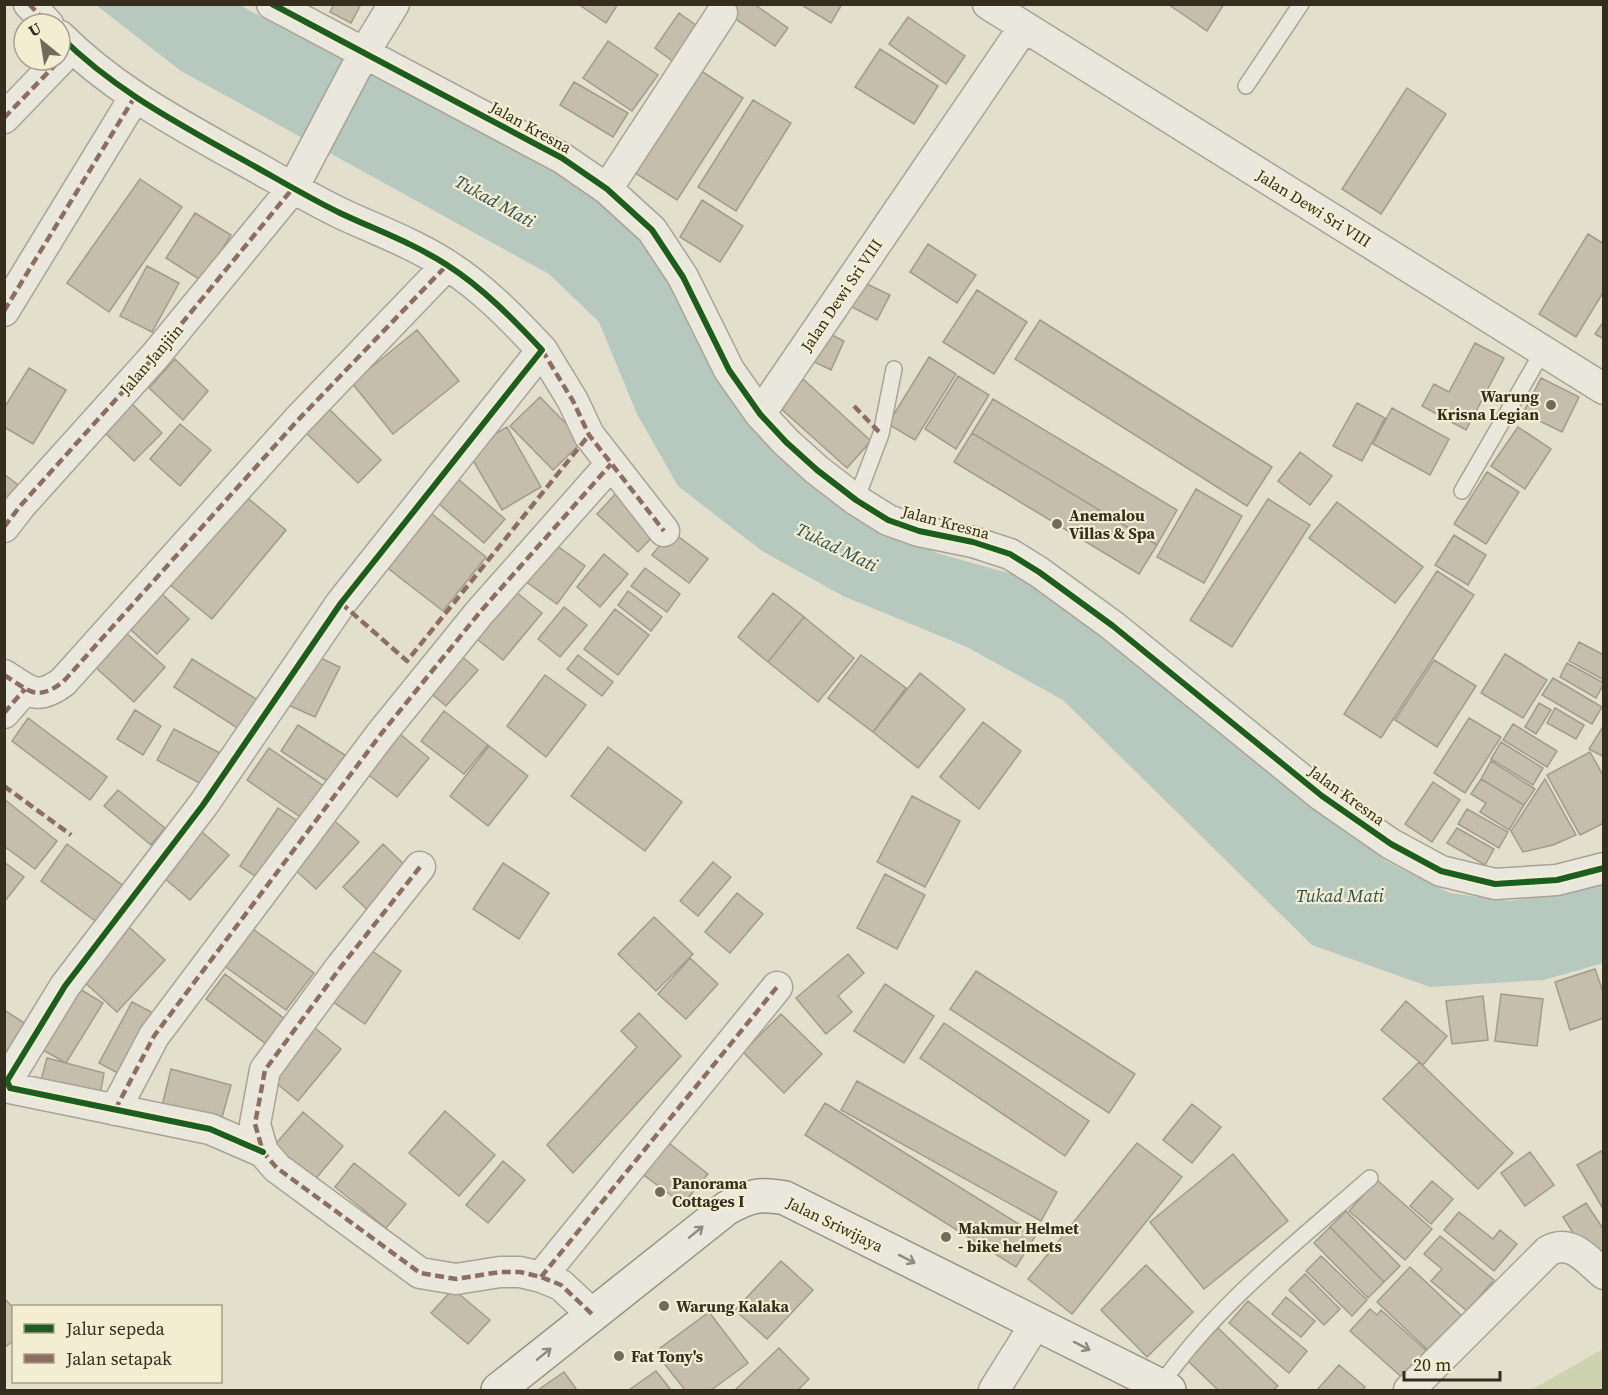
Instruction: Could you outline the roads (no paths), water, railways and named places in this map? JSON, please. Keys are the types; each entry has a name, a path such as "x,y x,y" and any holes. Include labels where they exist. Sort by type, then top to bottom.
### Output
{"street":[{"name":"Jalan Kresna","path":"272,4 362,58 562,158 607,189 652,230 683,277 729,370 760,414 817,470 856,500 888,520 919,531 973,542 1010,554 1039,572 1131,641 1322,796 1391,844 1441,871 1496,884 1557,880 1604,868"},
{"name":"Jalan Janjiin","path":"4,527 21,505 155,356 296,182 362,58 394,4"},
{"name":"Jalan Dewi Sri VIII","path":"988,4 1604,389"},
{"path":"607,189 722,14"},
{"name":"Jalan Dewi Sri VIII","path":"760,414 1024,27"},
{"path":"72,56 101,73 135,98 296,182 340,212 395,236 447,265 492,300 542,350 573,401 589,435 664,531"},
{"path":"4,118 45,72"},
{"path":"4,311 135,98"},
{"path":"4,713 15,682 40,694 49,692 63,682 298,420 447,265"},
{"path":"263,1152 210,1129 10,1088 7,1081 65,986 203,805 341,603 542,350"},
{"path":"115,1110 154,1036 381,734 480,612 610,464"},
{"path":"420,867 340,968 265,1070 255,1124 263,1152 277,1168 420,1273 456,1279 500,1272 520,1272 541,1277 561,1285 593,1315"},
{"path":"541,1277 777,987"},
{"name":"Jalan Sriwijaya","path":"498,1390 727,1208 746,1198 766,1194 785,1198 1164,1388"},
{"path":"1409,1390 1548,1251 1560,1245 1568,1246 1604,1274"},
{"path":"994,1390 1036,1323"}],"lane":[{"path":"1246,86 1301,4"},
{"path":"1462,491 1543,351"},
{"path":"856,500 881,434 894,369"},
{"path":"1164,1388 1180,1357 1248,1286 1370,1178"}],"water":[{"name":"Tukad Mati","path":"96,5 241,5 468,124 592,193 648,240 696,313 864,520 940,554 1033,580 1386,861 1450,893 1510,901 1603,883 1603,963 1544,980 1430,987 1312,945 1063,700 967,647 843,596 762,551 678,486 637,414 599,322 549,274 181,71"}],"place":[{"name":"Warung Krisna Legian","path":"1551,405"},
{"name":"Anemalou Villas & Spa","path":"1057,524"},
{"name":"Panorama Cottages I","path":"660,1192"},
{"name":"Makmur Helmet - bike helmets","path":"946,1237"},
{"name":"Warung Kalaka","path":"664,1306"},
{"name":"Fat Tony's","path":"619,1356"}]}
